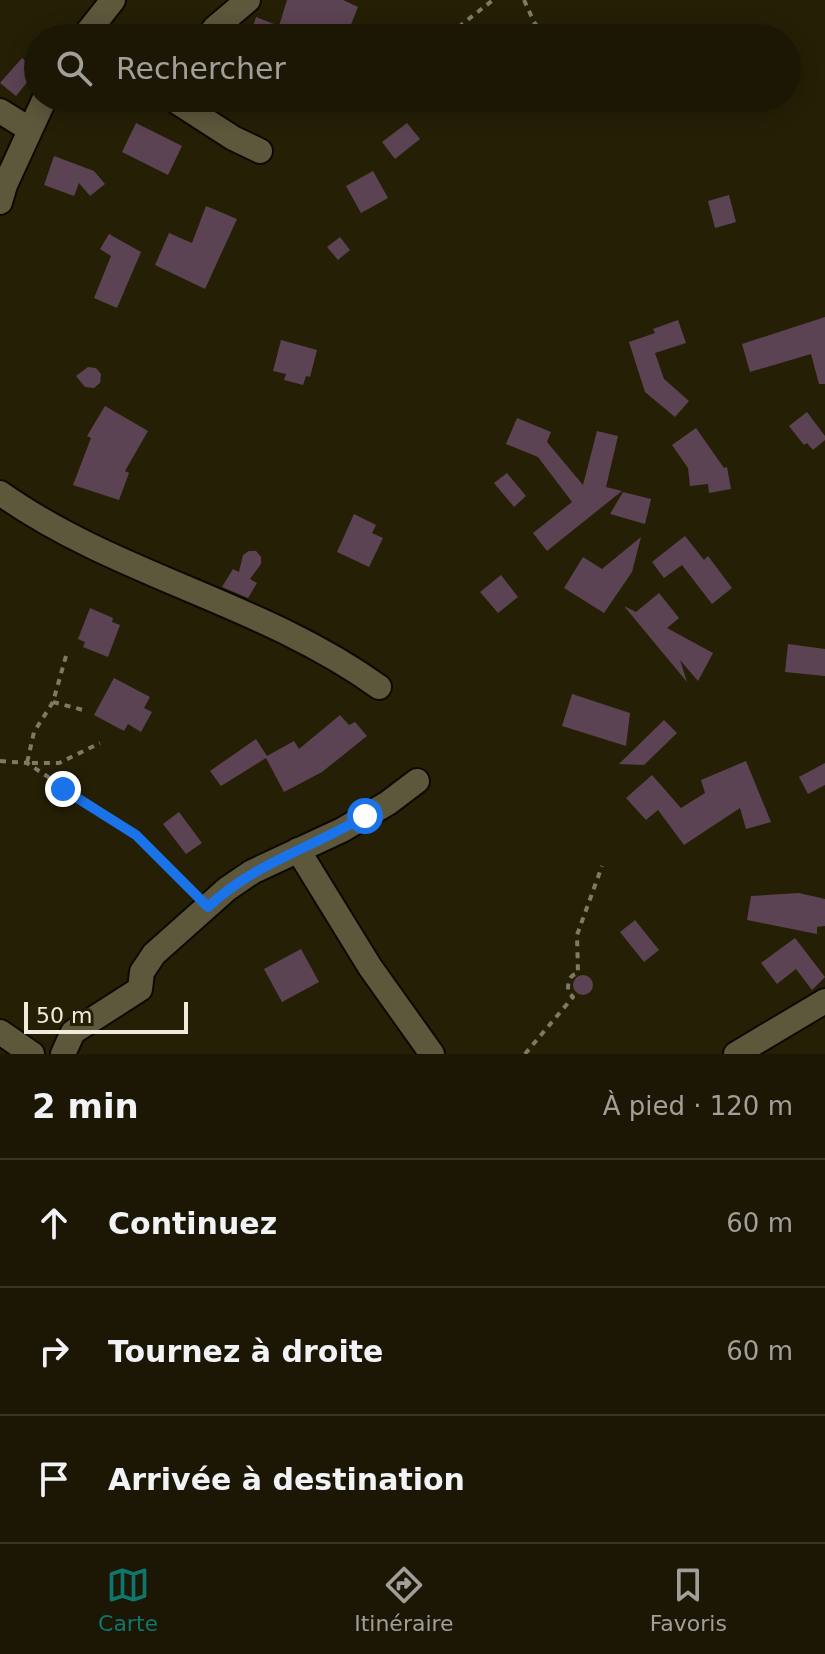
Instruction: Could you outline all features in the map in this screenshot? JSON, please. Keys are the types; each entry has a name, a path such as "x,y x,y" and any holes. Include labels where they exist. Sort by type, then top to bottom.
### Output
{"street":[{"path":"94,24 113,0"},
{"path":"220,24 248,0"},
{"path":"0,111 29,129"},
{"path":"0,202 38,112"},
{"path":"193,112 260,151"},
{"path":"0,493 68,535 315,645 379,687"},
{"path":"63,1054 73,1032 140,989 142,972 154,954 227,889 252,872 342,830 388,803 417,781"},
{"path":"298,850 370,967 432,1054"},
{"path":"736,1054 825,1001"},
{"path":"0,1032 32,1054"}],"path":[{"path":"462,24 493,0"},
{"path":"524,0 536,24"},
{"path":"27,763 34,732 53,702 66,656"},
{"path":"53,702 83,710"},
{"path":"0,761 59,763 100,743"},
{"path":"27,763 136,835 208,907"},
{"path":"525,1054 573,997 568,992 568,981 578,973 577,935 602,866"}],"building":[{"path":"287,0 343,0 358,7 351,24 280,24"},
{"path":"256,17 274,24 254,24"},
{"path":"22,58 24,60 24,86 16,96 0,83"},
{"path":"136,123 182,146 168,175 122,152"},
{"path":"407,123 420,139 395,159 382,142"},
{"path":"54,156 94,171 105,184 90,196 79,183 74,196 44,185"},
{"path":"373,171 388,198 361,213 346,186"},
{"path":"729,195 736,222 715,228 708,201"},
{"path":"206,206 237,219 205,289 155,265 169,233 192,243"},
{"path":"109,234 141,252 117,308 94,298 111,256 100,249"},
{"path":"340,237 350,250 338,260 327,247"},
{"path":"825,317 825,384 819,384 811,354 750,372 742,344"},
{"path":"678,320 686,343 655,353 664,379 689,401 675,417 645,392 629,342 655,333 653,329"},
{"path":"281,340 317,350 310,377 306,376 303,385 284,380 286,374 273,371"},
{"path":"88,367 96,368 101,374 100,383 94,388 85,387 76,376"},
{"path":"105,406 148,431 125,471 129,473 119,500 73,485 91,438 87,436"},
{"path":"807,412 825,436 825,440 813,450 807,443 804,445 789,426"},
{"path":"517,418 551,432 547,442 583,485 597,431 618,436 606,487 622,491 547,551 533,533 572,502 538,457 506,444"},
{"path":"696,428 724,468 727,467 731,489 709,493 708,484 690,486 688,468 672,445"},
{"path":"507,473 526,496 514,507 494,483"},
{"path":"623,492 651,499 645,524 610,514"},
{"path":"354,514 376,525 372,533 383,538 369,567 337,552"},
{"path":"685,536 704,560 708,556 732,588 712,604 682,565 664,578 652,562"},
{"path":"641,537 632,572 604,613 564,588 583,557 602,569"},
{"path":"256,551 261,557 261,564 250,579 257,583 248,598 222,587 233,569 239,572 243,555"},
{"path":"501,575 518,597 498,613 480,592"},
{"path":"659,593 679,618 667,628 713,653 698,681 680,660 687,682 624,606 636,612"},
{"path":"90,608 113,618 112,622 120,625 108,657 83,647 85,642 78,639"},
{"path":"788,644 825,649 825,676 785,672"},
{"path":"114,678 150,697 144,708 152,712 141,732 128,724 124,731 94,715"},
{"path":"572,694 630,713 626,746 562,726"},
{"path":"340,715 349,725 355,722 367,736 322,772 284,792 266,758 221,786 210,771 256,739 267,756 294,741 299,749"},
{"path":"664,720 677,733 644,765 619,764"},
{"path":"746,761 771,822 746,829 740,808 684,845 658,810 646,820 626,798 652,775 681,808 705,793 701,780"},
{"path":"825,763 825,785 808,794 799,777"},
{"path":"179,812 202,843 186,854 163,824"},
{"path":"799,893 825,899 825,926 817,927 817,934 747,920 751,896"},
{"path":"635,920 659,950 644,962 620,932"},
{"path":"795,938 825,977 812,990 796,969 777,984 761,963"},
{"path":"301,949 319,982 282,1002 264,969"},
{"path":"583,975 590,978 593,985 590,992 583,995 576,992 573,985 576,978"}],"route":[{"path":"63,789 136,835 208,907 252,872 365,816"}]}
